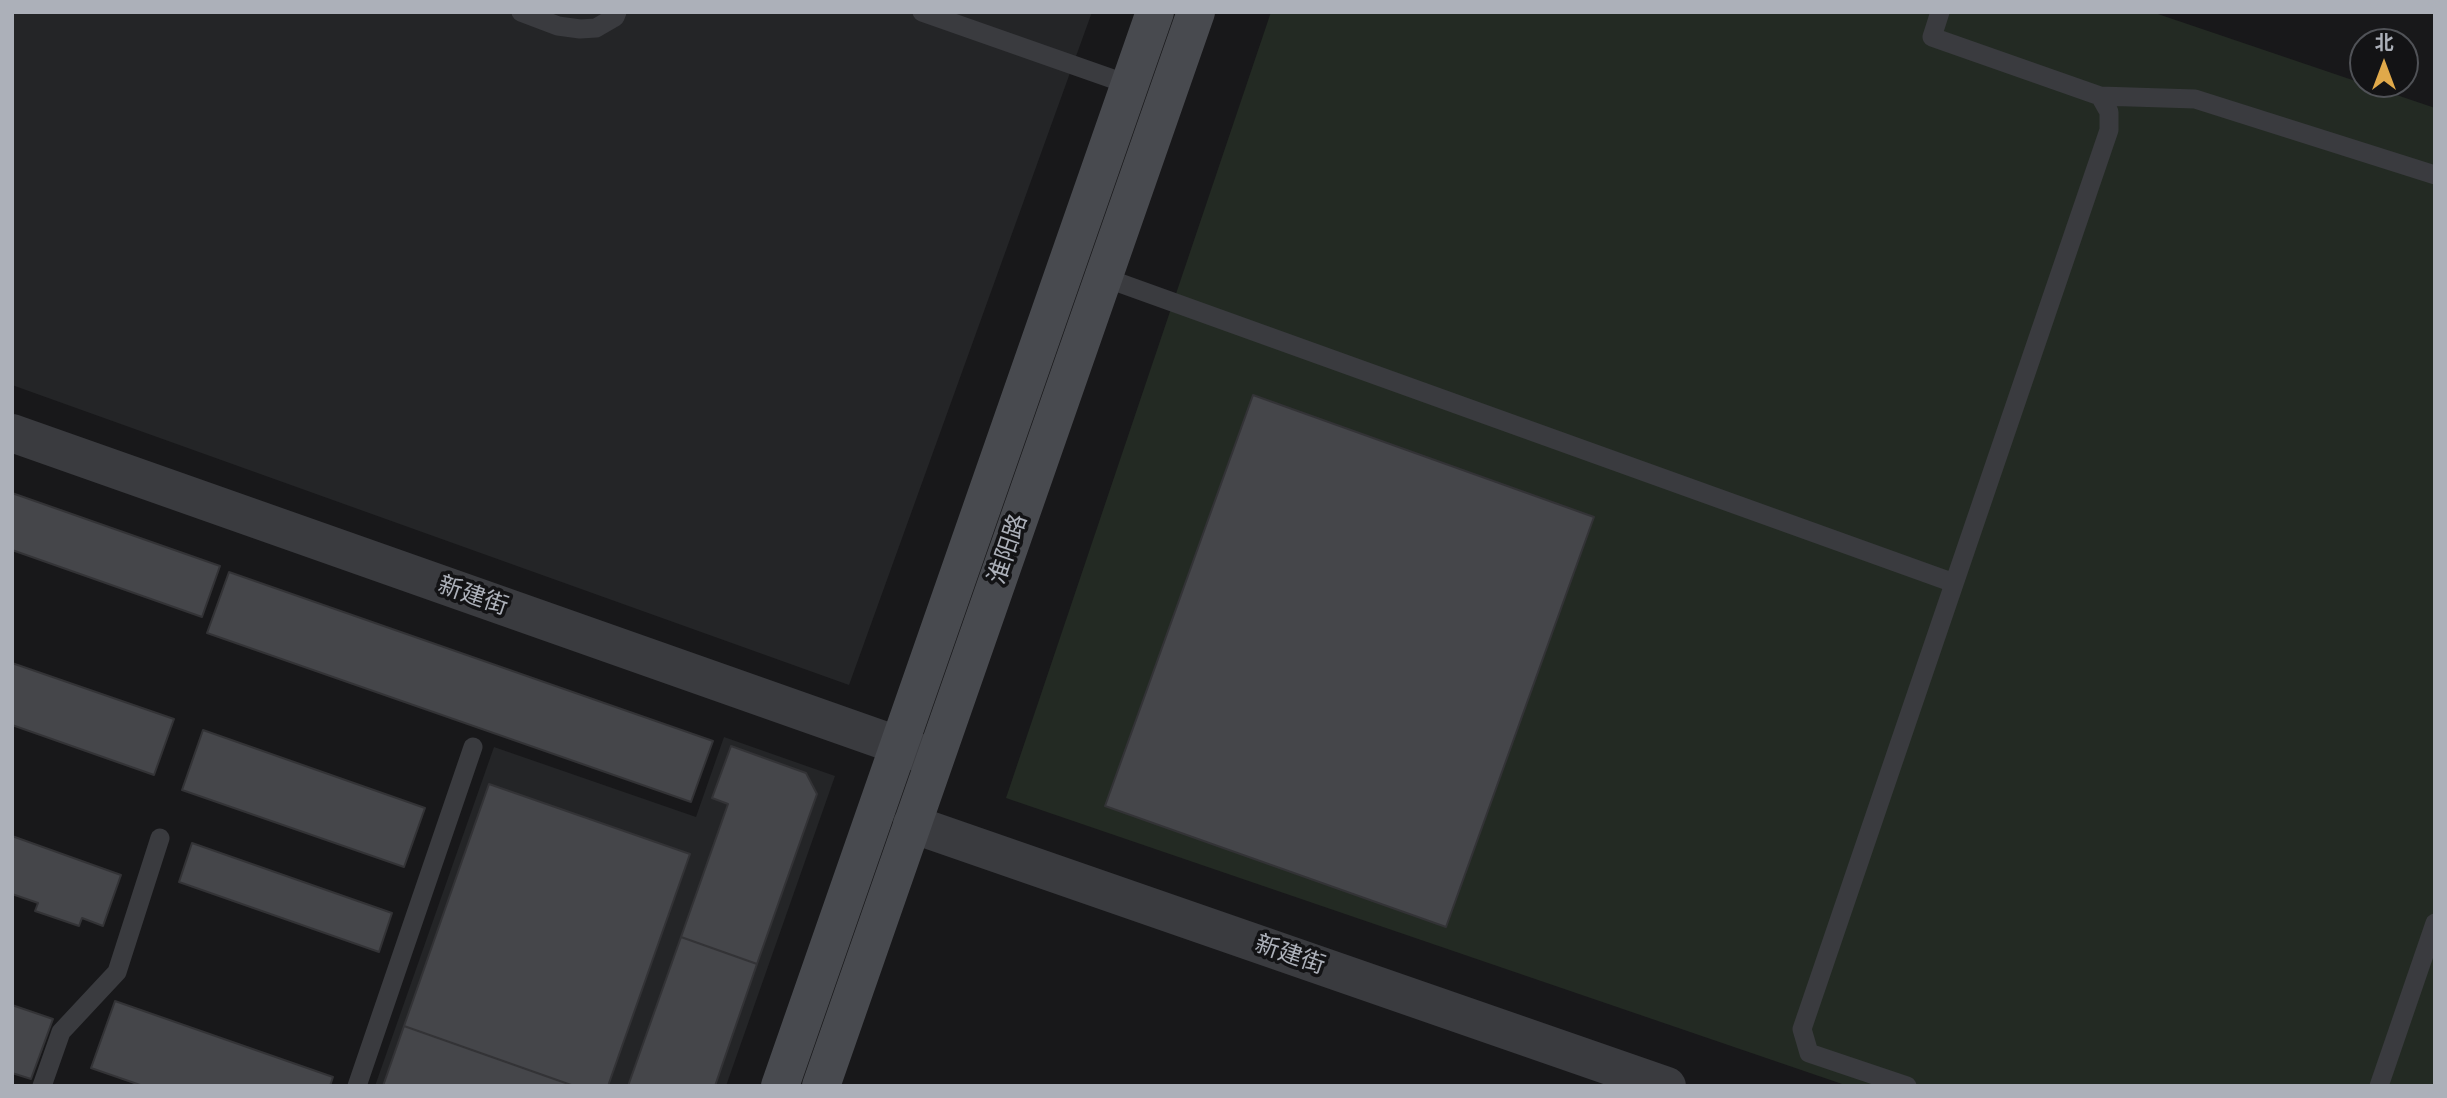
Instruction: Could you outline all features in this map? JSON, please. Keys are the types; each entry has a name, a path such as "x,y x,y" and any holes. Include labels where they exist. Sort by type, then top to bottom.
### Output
{"main road":[{"name":"淮阳路","path":"780,1086 1155,12"},
{"name":"淮阳路","path":"821,1086 1196,12"}],"street":[{"name":"新建街","path":"12,433 935,759"},
{"name":"新建街","path":"912,824 1667,1086"}],"lane":[{"path":"521,12 558,26 580,29 596,27 615,17 617,12"},
{"path":"922,12 1130,85"},
{"path":"1940,12 1932,37 2100,96 2195,99 2435,176"},
{"path":"1907,1086 1809,1053 1802,1029 2109,130 2109,112 2100,96"},
{"path":"1103,276 1954,583"},
{"path":"357,1086 473,747"},
{"path":"42,1086 61,1032 117,972 160,838"},
{"path":"2379,1086 2435,923"}],"shaded area":[{"path":"12,12 1092,12 849,685 12,385"},
{"path":"1271,12 2152,12 2349,79 2349,98 2406,98 2435,108 2435,1086 1848,1086 1006,798"},
{"path":"724,737 835,776 726,1086 375,1086 494,747 696,817"}],"building":[{"path":"1253,395 1594,517 1446,927 1105,806"},
{"path":"12,493 220,566 202,617 12,550"},
{"path":"229,572 713,741 691,802 207,633"},
{"path":"12,663 174,719 154,775 12,725"},
{"path":"203,730 425,808 404,867 182,790"},
{"path":"731,746 806,773 817,794 757,964 681,937 728,804 712,798"},
{"path":"489,784 690,854 608,1086 574,1086 404,1026"},
{"path":"12,836 121,875 103,926 82,918 79,926 35,911 38,903 12,894"},
{"path":"192,843 392,913 379,952 179,882"},
{"path":"681,937 757,964 715,1086 628,1086"},
{"path":"115,1001 333,1077 330,1086 143,1086 91,1068"},
{"path":"12,1005 53,1019 31,1079 12,1073"},
{"path":"404,1026 574,1086 383,1086"}]}
